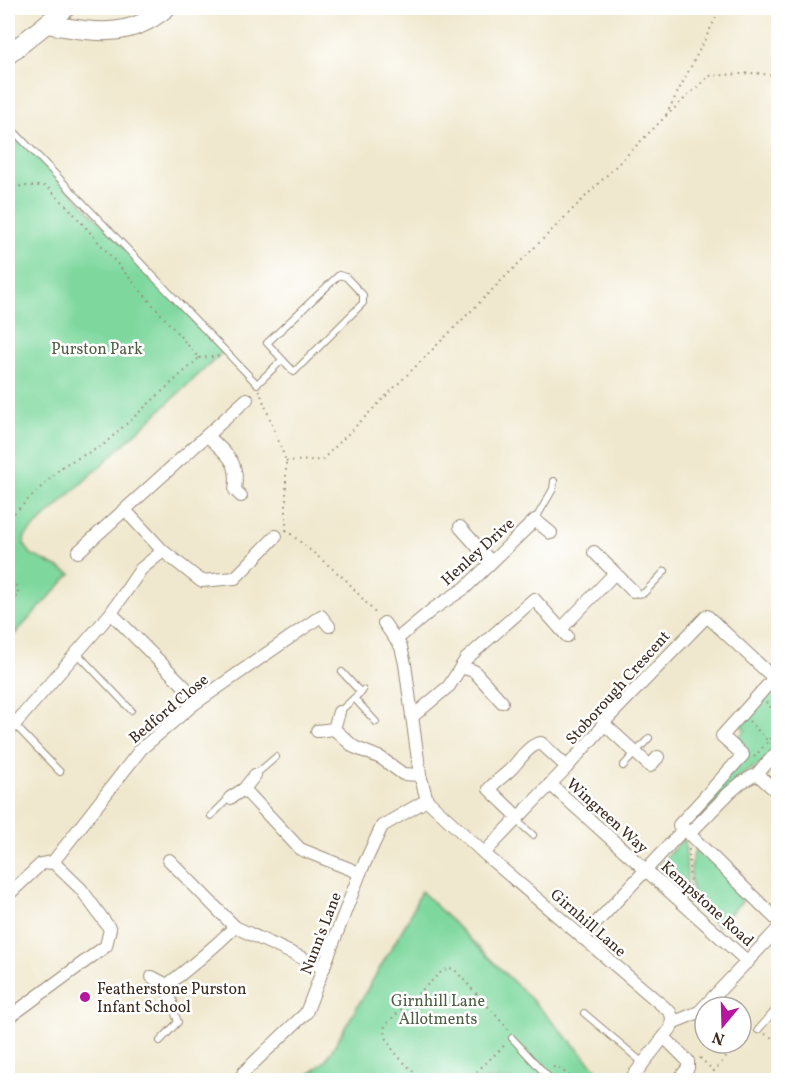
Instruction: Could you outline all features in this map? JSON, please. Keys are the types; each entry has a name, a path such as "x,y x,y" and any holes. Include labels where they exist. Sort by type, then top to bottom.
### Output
{"main road":[{"path":"8,55 66,8"},
{"path":"47,24 99,32 125,31 144,24 166,8"}],"street":[{"path":"78,552 247,399"},
{"path":"207,435 236,468 235,490 241,496"},
{"path":"125,510 163,551 201,581 235,578 281,533"},
{"name":"Henley Drive","path":"396,640 433,609 465,588 535,520 551,533"},
{"path":"460,527 491,562"},
{"path":"11,728 111,613 141,569 163,551"},
{"path":"594,552 633,591"},
{"path":"412,717 449,686 466,659 534,599 564,633 615,573"},
{"path":"111,613 188,690 194,704"},
{"name":"Bedford Close","path":"8,894 41,864 53,862 141,749 194,704 321,616 329,626"},
{"name":"Stoborough Crescent","path":"484,853 567,767 599,731 603,723 706,616 776,680"},
{"path":"384,623 401,647 420,775 427,800"},
{"path":"461,667 474,671 502,702"},
{"path":"776,680 722,736 743,755 679,825 778,921"},
{"path":"334,729 339,712"},
{"path":"603,723 650,766 658,757"},
{"path":"317,731 334,729 354,747 381,758 403,774 420,775"},
{"path":"517,819 489,789 502,775 509,772 534,744 541,743 567,767"},
{"path":"582,938 645,870 742,782 757,774 777,750"},
{"path":"757,774 778,793"},
{"path":"230,798 244,789 255,775"},
{"name":"Wingreen Way","path":"550,784 645,870"},
{"path":"244,789 300,849 360,873"},
{"name":"Girnhill Lane","path":"427,800 484,853 670,1012 672,1023"},
{"name":"Nunn's Lane","path":"240,1080 244,1072 306,1013 360,873 382,826 427,800"},
{"path":"169,860 235,927 324,968"},
{"path":"8,1018 106,946 110,929 81,889 53,862"},
{"name":"Kempstone Road","path":"645,870 748,962"},
{"path":"167,985 205,956 235,927"},
{"path":"630,1080 664,1037 672,1023 699,1012 778,929"},
{"path":"152,977 167,985 171,1002"},
{"path":"664,1037 688,1061 688,1068 678,1080"}],"lane":[{"path":"8,125 257,384 281,361"},
{"path":"339,275 346,277 363,295 363,303 358,310 294,372 281,361 267,343 339,275"},
{"path":"535,520 553,489 554,481"},
{"path":"633,591 638,594 644,593 665,571"},
{"path":"77,652 131,710"},
{"path":"339,712 362,691 342,672"},
{"path":"354,698 376,722"},
{"path":"11,728 60,772"},
{"path":"623,766 649,738"},
{"path":"255,775 276,756"},
{"path":"211,816 230,798"},
{"path":"517,819 533,835"},
{"path":"160,1041 178,1022 171,1002"},
{"path":"758,1030 778,1007"},
{"path":"584,1013 643,1064"},
{"path":"512,1038 550,1080"}],"path":[{"path":"665,117 722,8"},
{"path":"286,461 322,460 665,117 709,76 754,73 778,76"},
{"path":"8,189 21,186 46,186 68,207 199,358"},
{"path":"8,519 64,465 102,446 199,358 230,356"},
{"path":"257,384 286,461 281,533 346,580 384,623"},
{"path":"8,576 18,586 19,591 18,598 8,609"},
{"path":"764,700 778,715"},
{"path":"745,718 777,750"},
{"path":"750,761 778,731"},
{"path":"687,831 691,912"},
{"path":"422,1080 394,1051 385,1035 385,1025 407,1002 445,969 450,968 457,972 502,1020 512,1038 468,1080"},
{"path":"699,1058 714,1071 728,1055"},
{"path":"553,1067 559,1068 575,1080"}],"green space":[{"name":"Purston Park","path":"8,126 224,351 25,536 24,544 31,554 71,574 8,641"},
{"path":"773,691 778,694 778,746 762,764 744,773 696,823 690,817 748,754 735,741 745,730 740,724"},
{"path":"685,837 688,899 656,868"},
{"path":"699,844 750,893 718,926 699,908 692,890 691,865"},
{"name":"Girnhill Lane Allotments","path":"421,891 532,1000 607,1080 309,1080 307,1077 326,1060 408,920"}],"water":[{"path":"8,580 15,591 14,598 8,606"}],"place":[{"name":"Featherstone Purston Infant School","path":"85,997"}]}
